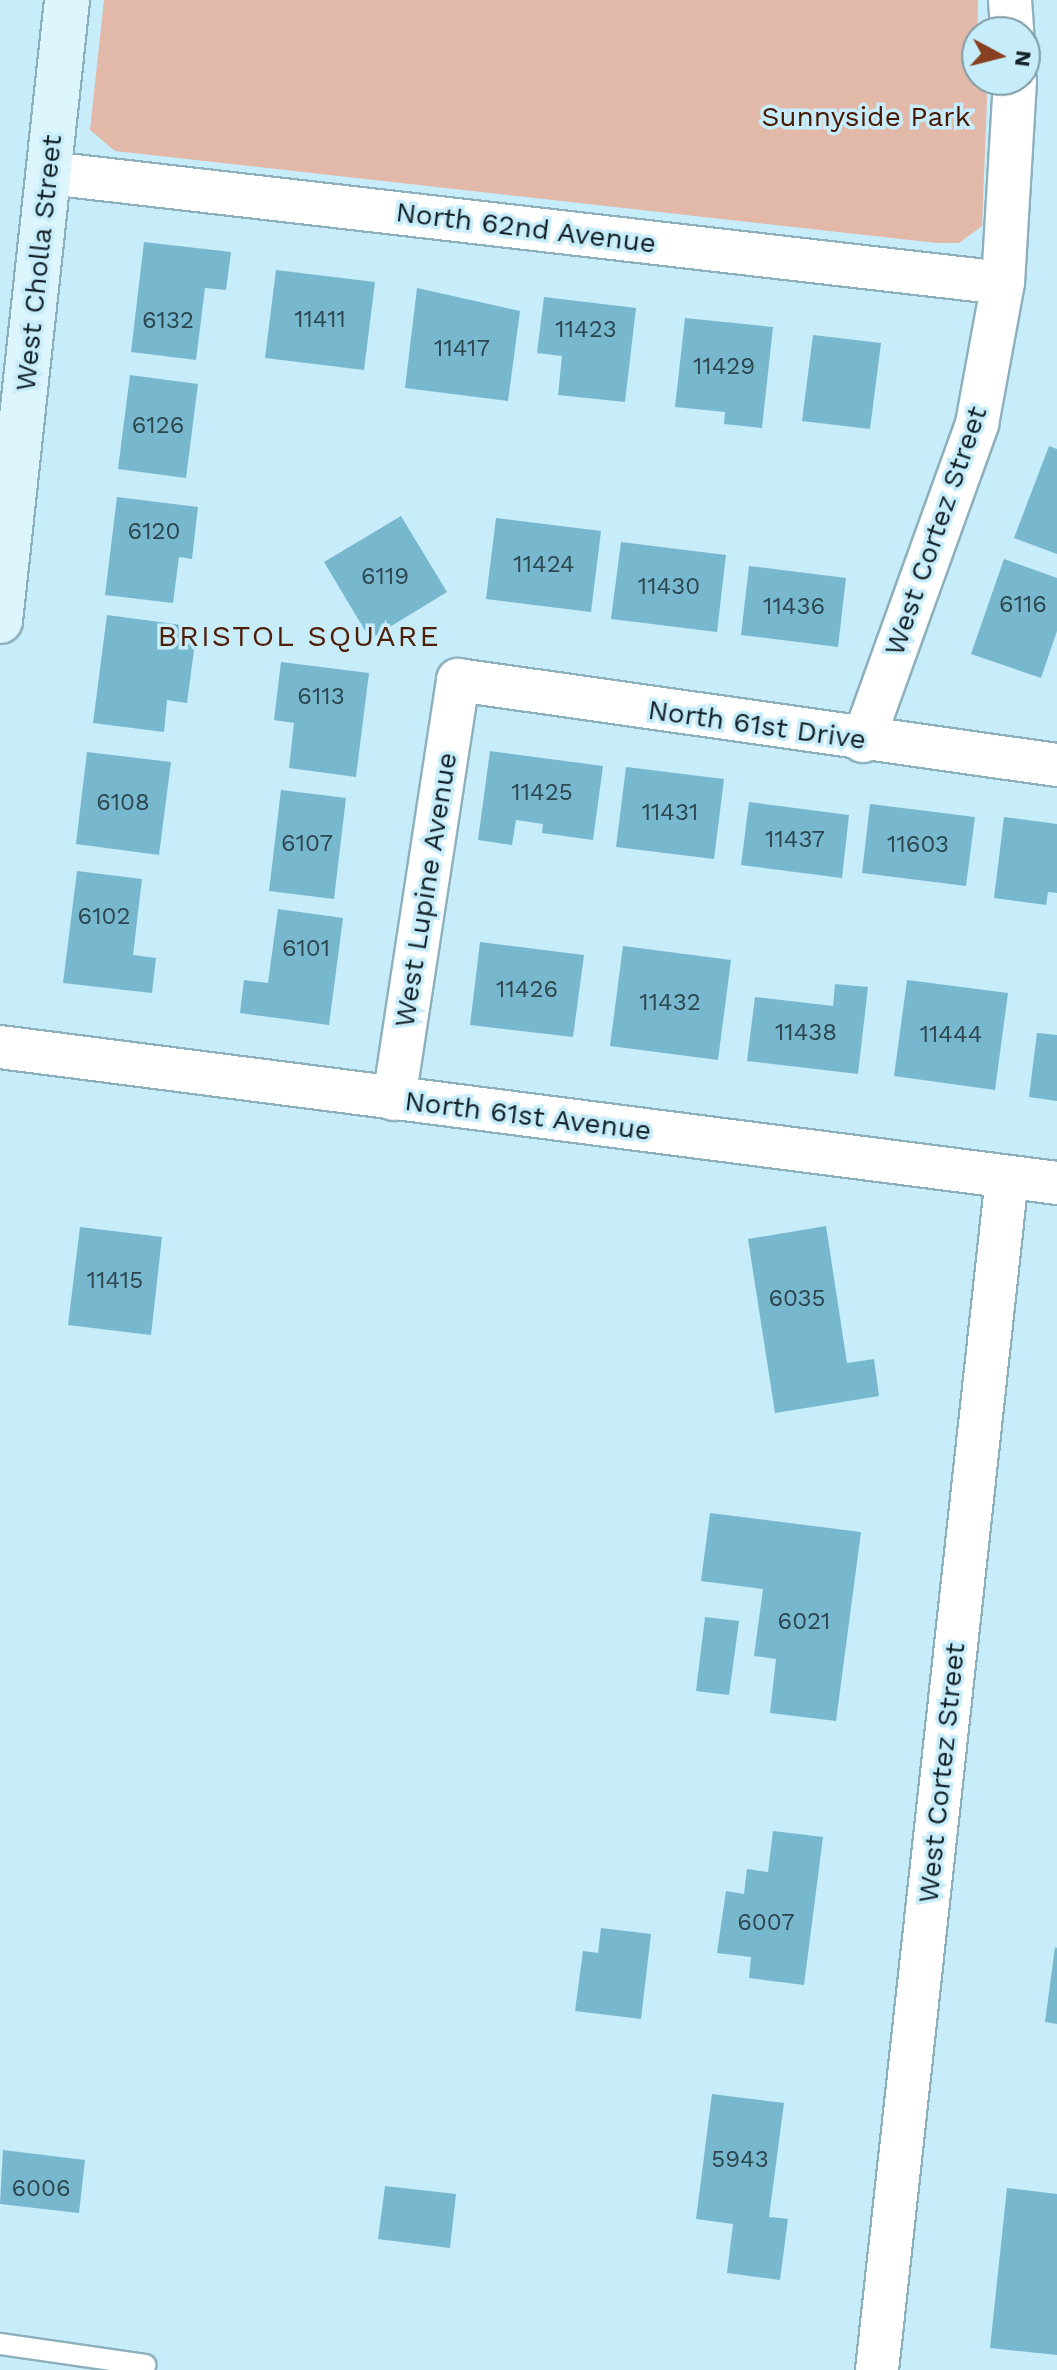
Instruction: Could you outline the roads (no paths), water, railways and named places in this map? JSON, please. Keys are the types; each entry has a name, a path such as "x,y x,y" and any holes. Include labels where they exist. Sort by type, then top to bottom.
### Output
{"street":[{"name":"West Cholla Street","path":"0,621 67,0"},
{"name":"West Cortez Street","path":"863,741 977,424 1003,283 1014,96"},
{"name":"North 62nd Avenue","path":"49,173 1003,283"},
{"name":"North 61st Drive","path":"458,680 863,741 1057,765"},
{"name":"West Lupine Avenue","path":"394,1099 458,680"},
{"name":"North 61st Avenue","path":"0,1047 1057,1183"},
{"name":"West Cortez Street","path":"877,2370 1007,1177"}],"lane":[{"path":"0,2344 145,2365"}],"district":[{"name":"BRISTOL SQUARE","path":"299,636"}],"park label":[{"name":"Sunnyside Park","path":"866,117"}]}
